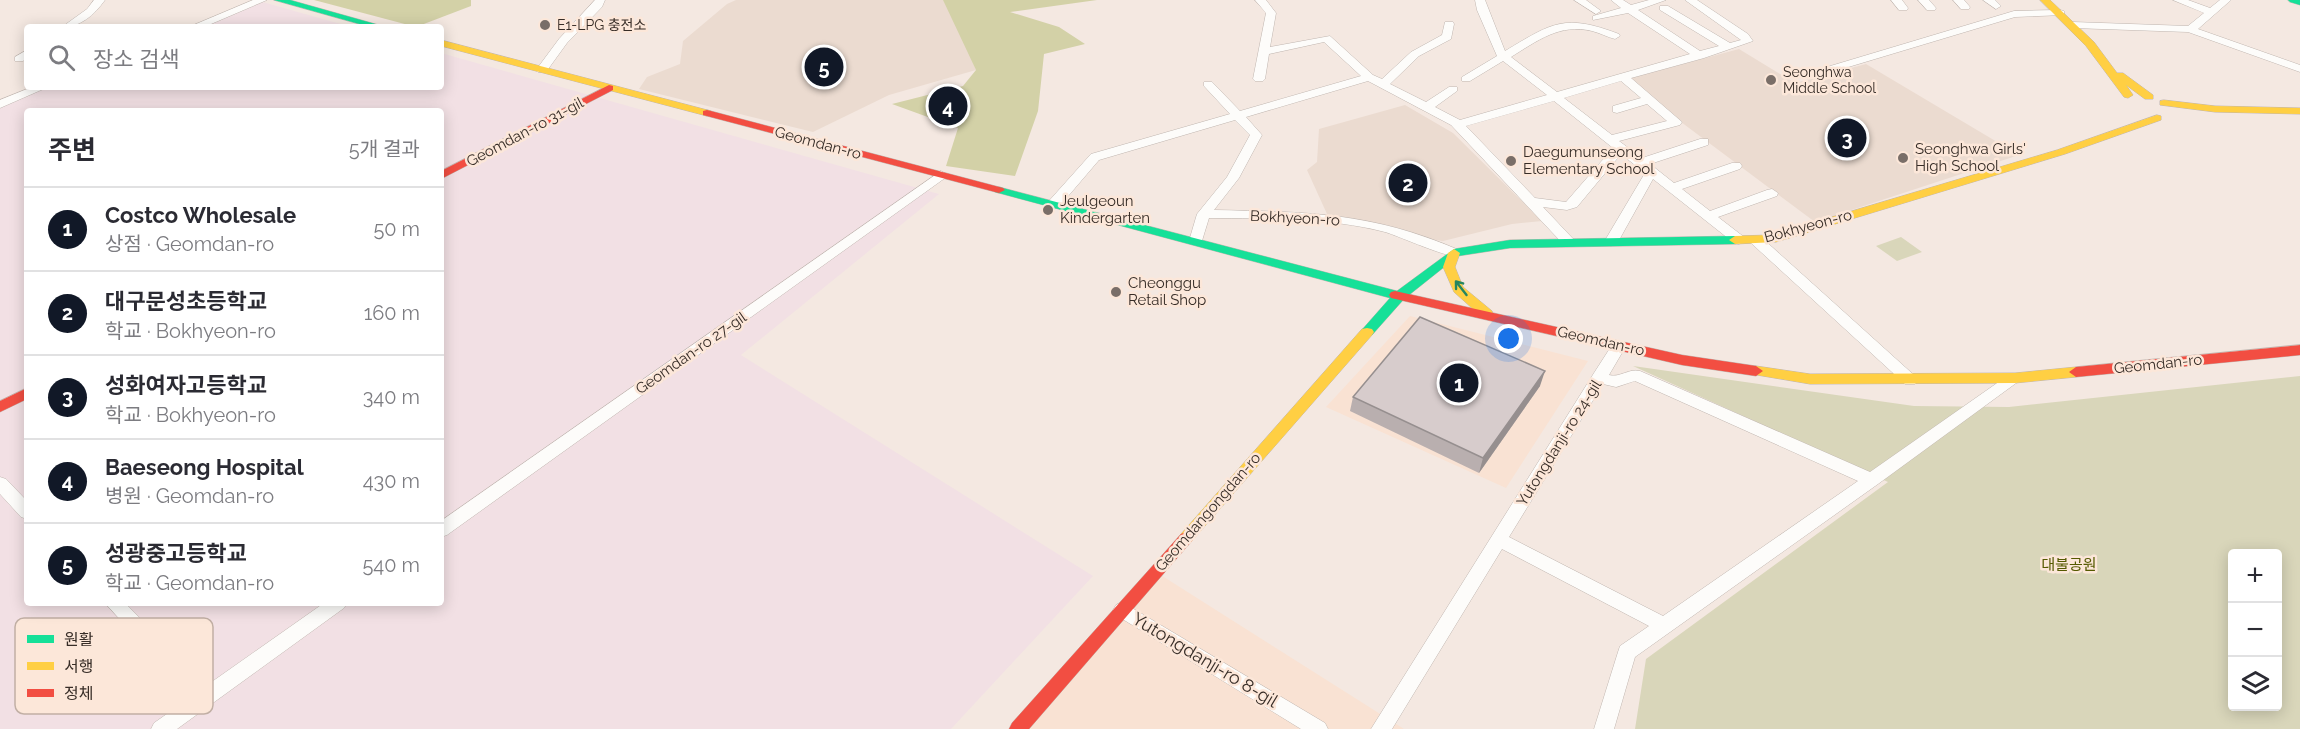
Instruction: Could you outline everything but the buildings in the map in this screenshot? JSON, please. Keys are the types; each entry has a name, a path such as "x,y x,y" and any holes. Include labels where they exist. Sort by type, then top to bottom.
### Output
{"main road":[{"path":"279,0 370,24"},
{"path":"2045,0 2073,25 2111,69 2168,108"},
{"path":"2293,0 2300,2"},
{"name":"Geomdan-ro","path":"444,44 1399,296 1682,360 1810,379 1910,380 2015,378 2300,350"},
{"path":"2111,69 2127,107 2157,118"},
{"name":"Geomdan-ro 31-gil","path":"444,174 609,88"},
{"path":"2115,131 2127,107 2149,97"},
{"name":"Bokhyeon-ro","path":"1399,296 1454,253 1510,244 1772,239 2061,152 2115,131 2164,118 2168,108 2189,114 2215,108 2300,111"},
{"path":"1454,253 1449,267 1458,289 1490,316"},
{"name":"Geomdangongdan-ro","path":"1018,729 1399,296"},
{"path":"0,407 24,395"}],"street":[{"path":"72,24 91,11 100,0"},
{"path":"202,24 262,0"},
{"path":"542,70 563,41 598,5 600,0"},
{"path":"1259,80 1271,13 1260,0"},
{"path":"1480,0 1501,54 1739,240"},
{"path":"1580,0 1597,15 1661,2 1729,47"},
{"path":"1616,0 1700,56"},
{"path":"1457,125 1748,41 1690,0"},
{"path":"2178,0 2212,12"},
{"path":"2189,29 2226,0"},
{"path":"1811,75 2014,14 2060,13"},
{"path":"1383,84 1415,54 1447,37 1449,24"},
{"path":"1466,79 1550,29 1572,25 1594,28 1615,36"},
{"path":"2073,25 2189,29 2300,69"},
{"path":"1264,52 1326,38 1369,77 1457,125 1570,243"},
{"path":"1053,205 1095,157 1369,77"},
{"path":"1532,202 1567,206 1572,204 1615,143 1676,122 1624,78"},
{"path":"1196,241 1204,214 1233,178 1256,135 1208,84"},
{"path":"1426,107 1453,89"},
{"path":"0,104 35,90"},
{"path":"1617,109 1650,99"},
{"path":"1641,163 1704,142"},
{"path":"1673,188 1736,166"},
{"path":"1611,242 1652,171"},
{"name":"Geomdan-ro 27-gil","path":"444,528 941,175"},
{"path":"1708,216 1772,193"},
{"name":"Bokhyeon-ro","path":"1204,214 1324,217 1381,227 1420,238 1454,253"},
{"path":"1756,240 1910,380"},
{"name":"Yutongdanji-ro 24-gil","path":"1381,729 1619,346"},
{"name":"Geomdan-ro","path":"1599,377 1616,382 1635,375 1872,480"},
{"name":"Geomdan-ro","path":"1604,729 1627,652 2015,378"},
{"path":"0,483 24,509"},
{"path":"1499,540 1665,626"},
{"path":"117,606 128,618"},
{"path":"213,692 334,606"},
{"name":"Yutongdanji-ro 8-gil","path":"1122,610 1318,729"},
{"path":"161,729 182,714"}],"shaded area":[{"path":"314,0 471,0 471,6 424,24 405,24"},
{"path":"736,0 950,0 976,70 889,95 813,132 639,89 647,77 680,64 683,41 727,4"},
{"path":"943,0 1097,0 1010,12 1059,27 1085,44 1044,54 1038,111 1015,176 946,166 958,128 892,104 963,86 976,70"},
{"path":"259,1 340,24 202,24"},
{"path":"1739,49 1795,83 1866,64 2019,155 1815,222 1681,122 1631,78"},
{"path":"444,54 939,194 741,355 1093,576 951,729 0,729 0,104 35,90 444,90"},
{"path":"1405,105 1453,133 1542,221 1512,224 1443,241 1426,239 1376,223 1327,214 1307,170 1317,162 1319,129"},
{"path":"1410,316 1588,361 1506,488 1326,407"},
{"path":"1156,572 1404,729 1022,729"}],"green space":[{"path":"1901,237 1922,252 1897,261 1876,246"},
{"name":"대불공원","path":"1633,366 1914,406 2009,407 2300,376 2300,729 1635,729 1646,659 1888,482"}],"traffic: fast":[{"path":"279,0 370,24"},
{"path":"2293,0 2300,2"},
{"path":"999,190 1395,295"},
{"path":"1367,332 1399,296 1454,253 1510,244 1735,240"}],"traffic: slow":[{"path":"2045,0 2090,44 2128,95"},
{"path":"444,44 707,113"},
{"path":"2119,75 2149,97"},
{"path":"2164,103 2215,109 2300,111"},
{"path":"1735,240 1772,239 2061,152 2157,118"},
{"path":"1454,253 1449,267 1458,289 1487,314"},
{"path":"1186,538 1367,332"},
{"path":"1756,371 1810,379 2015,378 2076,372"}],"traffic: jam":[{"path":"444,174 609,88"},
{"path":"707,113 999,190"},
{"path":"1395,295 1682,360 1756,371"},
{"path":"2076,372 2300,350"},
{"path":"0,407 24,395"},
{"path":"1018,729 1186,538"}],"place":[{"name":"E1-LPG 충전소","path":"545,25"},
{"name":"성광중고등학교","path":"824,67"},
{"name":"Seonghwa Middle School","path":"1771,80"},
{"name":"Baeseong Hospital","path":"948,106"},
{"name":"성화여자고등학교","path":"1847,138"},
{"name":"Seonghwa Girls' High School","path":"1903,158"},
{"name":"Daegumunseong Elementary School","path":"1511,161"},
{"name":"대구문성초등학교","path":"1408,183"},
{"name":"Jeulgeoun Kindergarten","path":"1048,210"},
{"name":"Cheonggu Retail Shop","path":"1116,292"},
{"name":"Costco Wholesale","path":"1459,383"}]}
